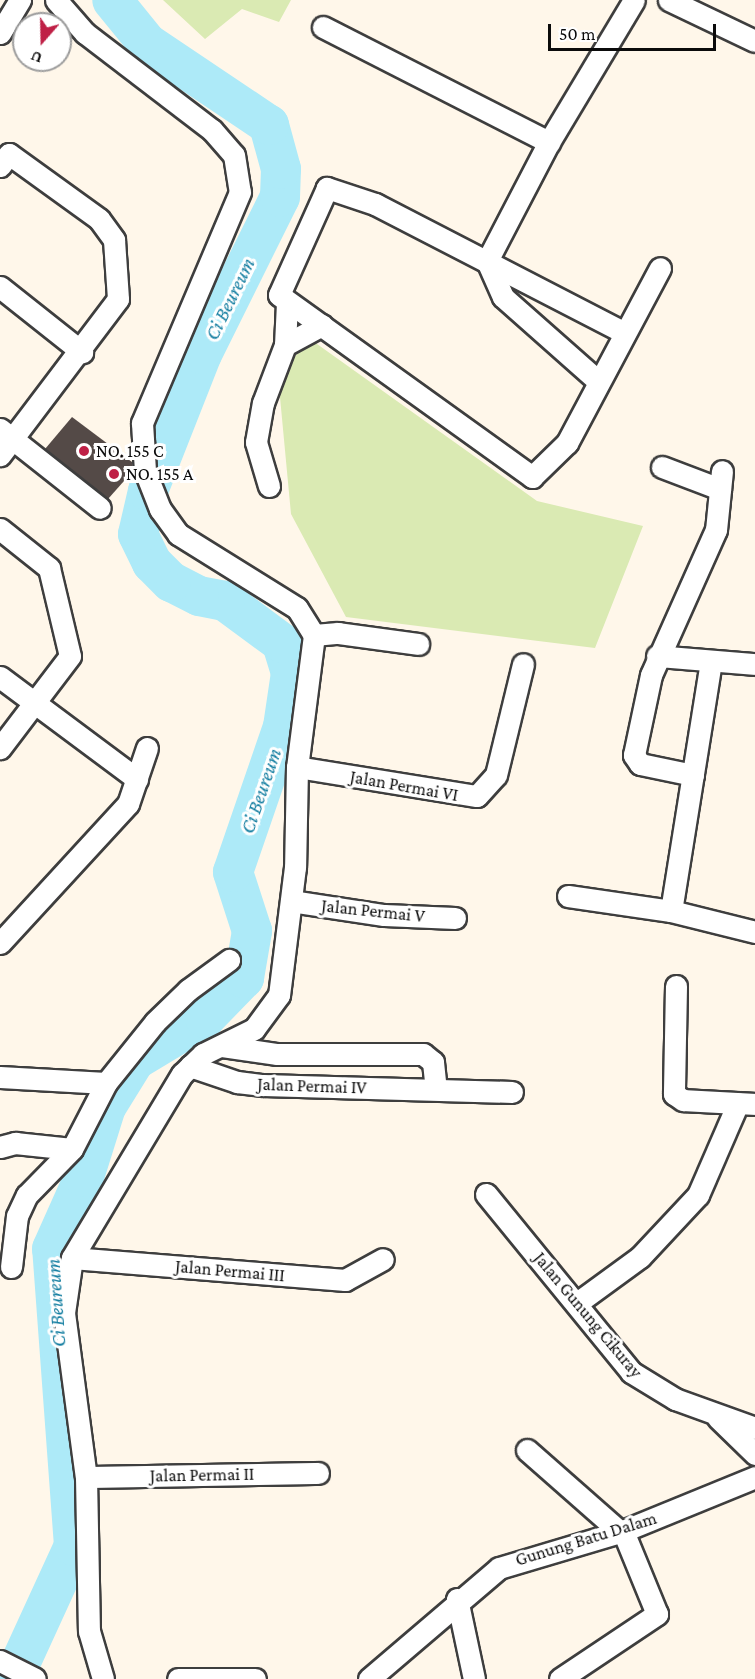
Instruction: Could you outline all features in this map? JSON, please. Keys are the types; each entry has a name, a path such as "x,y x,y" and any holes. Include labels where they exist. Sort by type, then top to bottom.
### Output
{"street":[{"path":"0,33 20,0"},
{"path":"56,0 105,51 212,130 229,147 239,169 240,192 235,208 145,412 140,436 145,471 160,509 192,546 297,608 314,635 297,767 291,901 279,995 254,1029 190,1066 154,1115 72,1258 64,1312 86,1477 92,1648 86,1679"},
{"path":"487,261 549,142 634,0"},
{"path":"669,0 755,41"},
{"path":"323,27 549,142"},
{"path":"0,166 9,154 99,219 114,240 117,307 82,352 4,441 100,508"},
{"path":"625,333 375,204 327,188 279,295 532,477 567,443 660,268"},
{"path":"487,261 503,297 518,313 598,381"},
{"path":"0,287 82,352"},
{"path":"269,486 256,442 263,403 285,345 287,302"},
{"path":"285,345 322,325"},
{"path":"662,467 721,480 716,530 657,656 645,695 634,760 693,775"},
{"path":"0,529 49,568 70,656 0,748"},
{"path":"314,635 338,633 418,644"},
{"path":"657,656 755,664"},
{"path":"672,911 711,662"},
{"name":"Jalan Permai VI","path":"297,767 477,796 492,785 496,775 523,664"},
{"path":"0,677 137,779"},
{"path":"0,944 128,804 147,748"},
{"path":"568,896 672,911 755,932"},
{"name":"Jalan Permai V","path":"291,901 384,915 456,918"},
{"path":"11,1266 16,1216 27,1195 72,1149 106,1083 180,998 229,960"},
{"path":"577,1303 640,1257 698,1195 747,1104 678,1099 674,1067 676,986"},
{"name":"Jalan Permai IV","path":"222,1046 277,1054 423,1054 433,1062 436,1089"},
{"name":"Jalan Permai IV","path":"190,1066 237,1082 263,1085 512,1092"},
{"path":"0,1077 106,1083"},
{"path":"0,1147 15,1143 72,1149"},
{"name":"Jalan Gunung Cikuray","path":"486,1194 631,1372 648,1385 755,1428"},
{"name":"Jalan Permai III","path":"72,1258 345,1280 383,1259"},
{"name":"Jalan Gunung Cikuray","path":"709,1409 755,1454"},
{"path":"527,1450 621,1532 657,1614 560,1679"},
{"name":"Jalan Permai II","path":"86,1477 318,1473"},
{"name":"Gunung Batu Dalam","path":"369,1679 457,1599 518,1559 621,1532 755,1477"},
{"path":"457,1599 474,1679"},
{"path":"91,1679 102,1679 92,1648"},
{"path":"0,1661 32,1679"},
{"path":"178,1679 255,1679"}],"green space":[{"path":"163,0 291,0 279,22 242,9 205,39"},
{"path":"310,339 537,501 643,526 595,648 346,617 291,514 278,376"}],"building":[{"path":"72,417 132,462 132,472 108,499 45,449"}],"waterway":[{"name":"Ci Beureum","path":"13,1679 74,1546 52,1249 84,1177 106,1107 135,1060 205,1018 244,978 252,931 233,872 283,727 291,673 282,643 225,601 199,596 171,582 152,563 138,534 148,491 202,354 280,197 281,169 269,125 147,43 112,0"}],"place":[{"name":"NO. 155 C","path":"84,451"},
{"name":"NO. 155 A","path":"114,474"}]}
